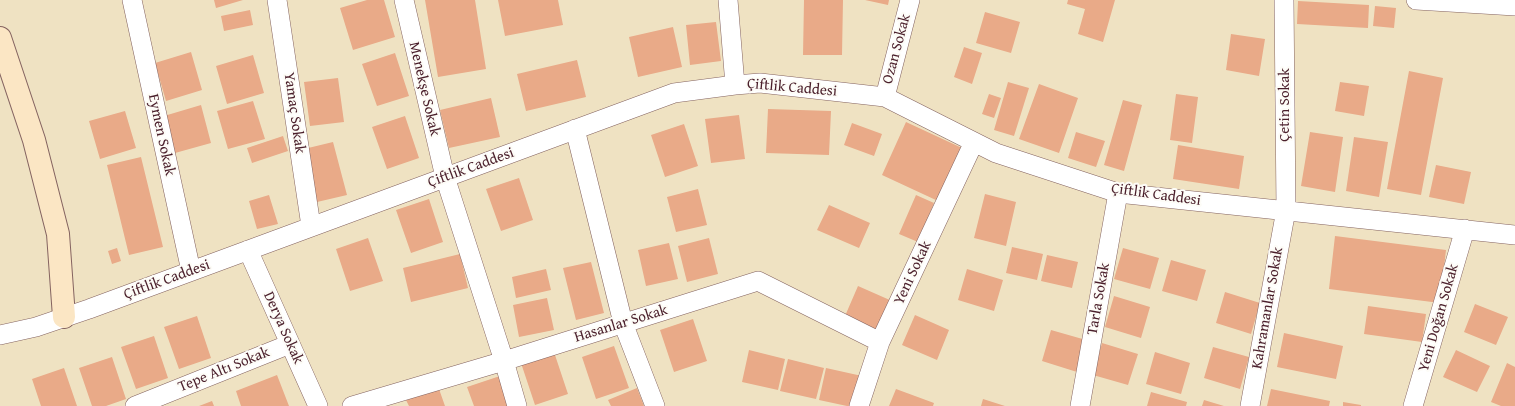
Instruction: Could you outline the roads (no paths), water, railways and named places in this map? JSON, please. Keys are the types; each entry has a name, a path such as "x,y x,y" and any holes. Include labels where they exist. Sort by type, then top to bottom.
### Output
{"street":[{"name":"Eymen Sokak","path":"132,0 190,271"},
{"name":"Yamaç Sokak","path":"277,0 311,226"},
{"name":"Menekşe Sokak","path":"404,0 445,177 518,406"},
{"path":"728,0 735,84"},
{"name":"Ozan Sokak","path":"885,97 910,0"},
{"name":"Çetin Sokak","path":"1284,0 1286,210"},
{"path":"1416,0 1515,6"},
{"path":"0,38 34,140 58,234 64,317"},
{"name":"Çiftlik Caddesi","path":"0,335 64,317 674,93 735,84 760,83 885,97 996,153 1118,193 1515,234"},
{"path":"575,129 623,323 655,406"},
{"name":"Yeni Sokak","path":"859,406 880,342 974,142"},
{"name":"Tarla Sokak","path":"1080,406 1118,193"},
{"name":"Kahramanlar Sokak","path":"1250,406 1286,210"},
{"name":"Yeni Doğan Sokak","path":"1413,406 1465,229"},
{"name":"Derya Sokak","path":"248,250 318,406"},
{"name":"Hasanlar Sokak","path":"352,406 504,361 758,281 880,342"},
{"name":"Tepe Altı Sokak","path":"143,405 290,344"}]}
